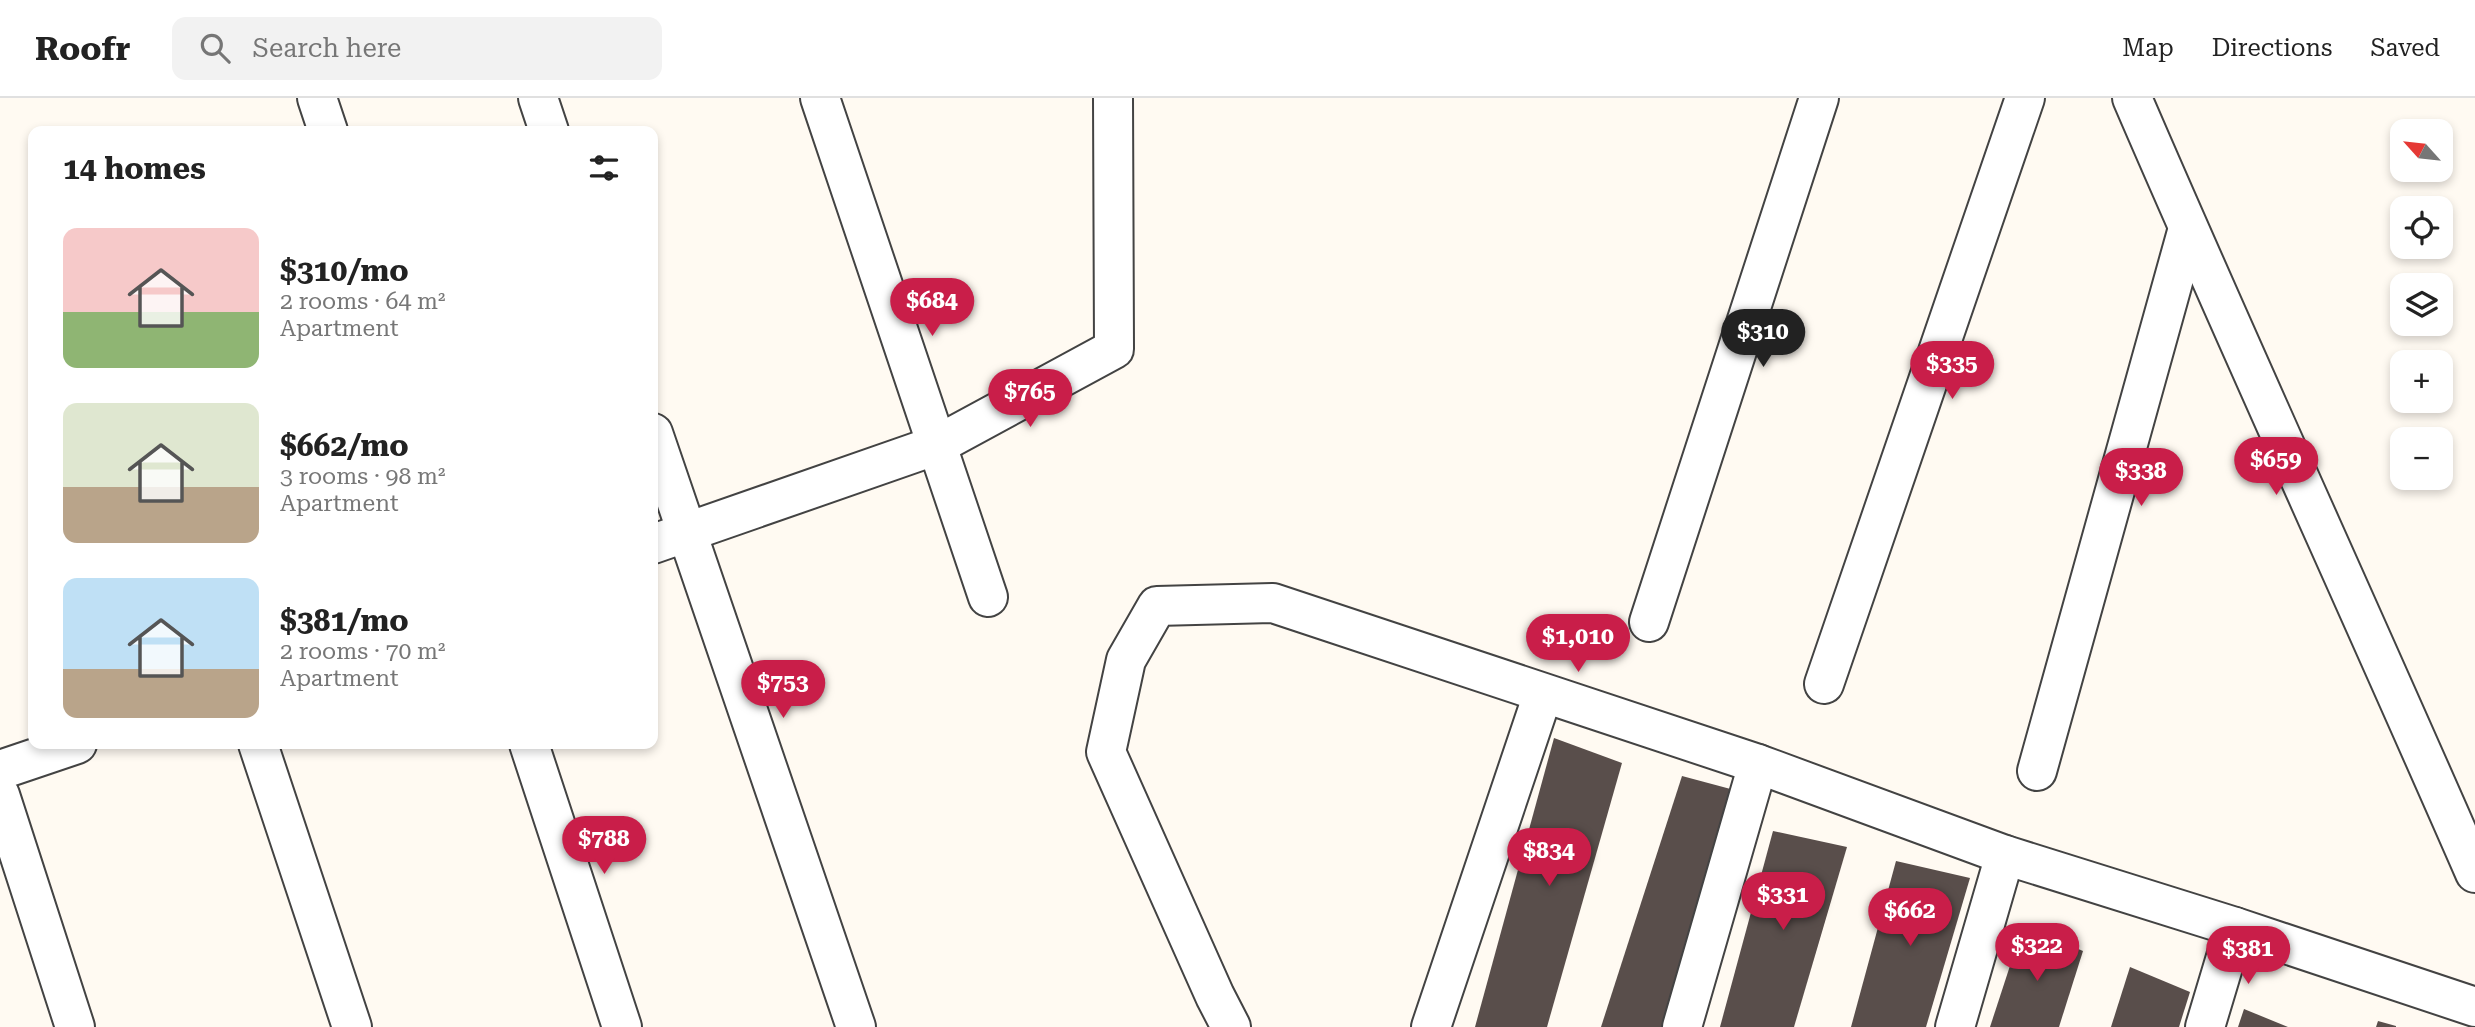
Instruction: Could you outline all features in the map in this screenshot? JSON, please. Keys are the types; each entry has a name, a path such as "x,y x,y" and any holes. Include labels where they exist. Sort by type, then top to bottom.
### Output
{"street":[{"path":"317,98 326,126"},
{"path":"538,98 547,126"},
{"path":"820,98 988,597"},
{"path":"670,538 937,445 1114,349 1113,98"},
{"path":"1649,622 1819,98"},
{"path":"1824,684 2025,98"},
{"path":"2132,98 2475,873"},
{"path":"2037,772 2188,228"},
{"path":"658,464 670,538 856,1027"},
{"path":"1231,1027 1214,996 1106,751 1126,660 1157,606 1273,603 1758,764 2005,855 2235,927 2475,1007"},
{"path":"1431,1027 1543,694"},
{"path":"0,771 63,749"},
{"path":"260,749 352,1027"},
{"path":"531,749 622,1027"},
{"path":"1682,1027 1758,764"},
{"path":"0,794 75,1027"},
{"path":"1955,1027 2005,855"},
{"path":"2205,1027 2235,927"}],"building":[{"path":"1554,738 1622,763 1547,1027 1475,1027"},
{"path":"1682,776 1738,791 1668,1027 1601,1027"},
{"path":"1773,831 1847,847 1794,1027 1720,1027"},
{"path":"1896,861 1970,878 1926,1027 1851,1027"},
{"path":"2023,926 2083,951 2059,1027 1990,1027"},
{"path":"2130,967 2190,992 2179,1027 2111,1027"},
{"path":"2244,1009 2288,1027 2238,1027"},
{"path":"2378,1021 2396,1026 2396,1027 2376,1027"}]}
